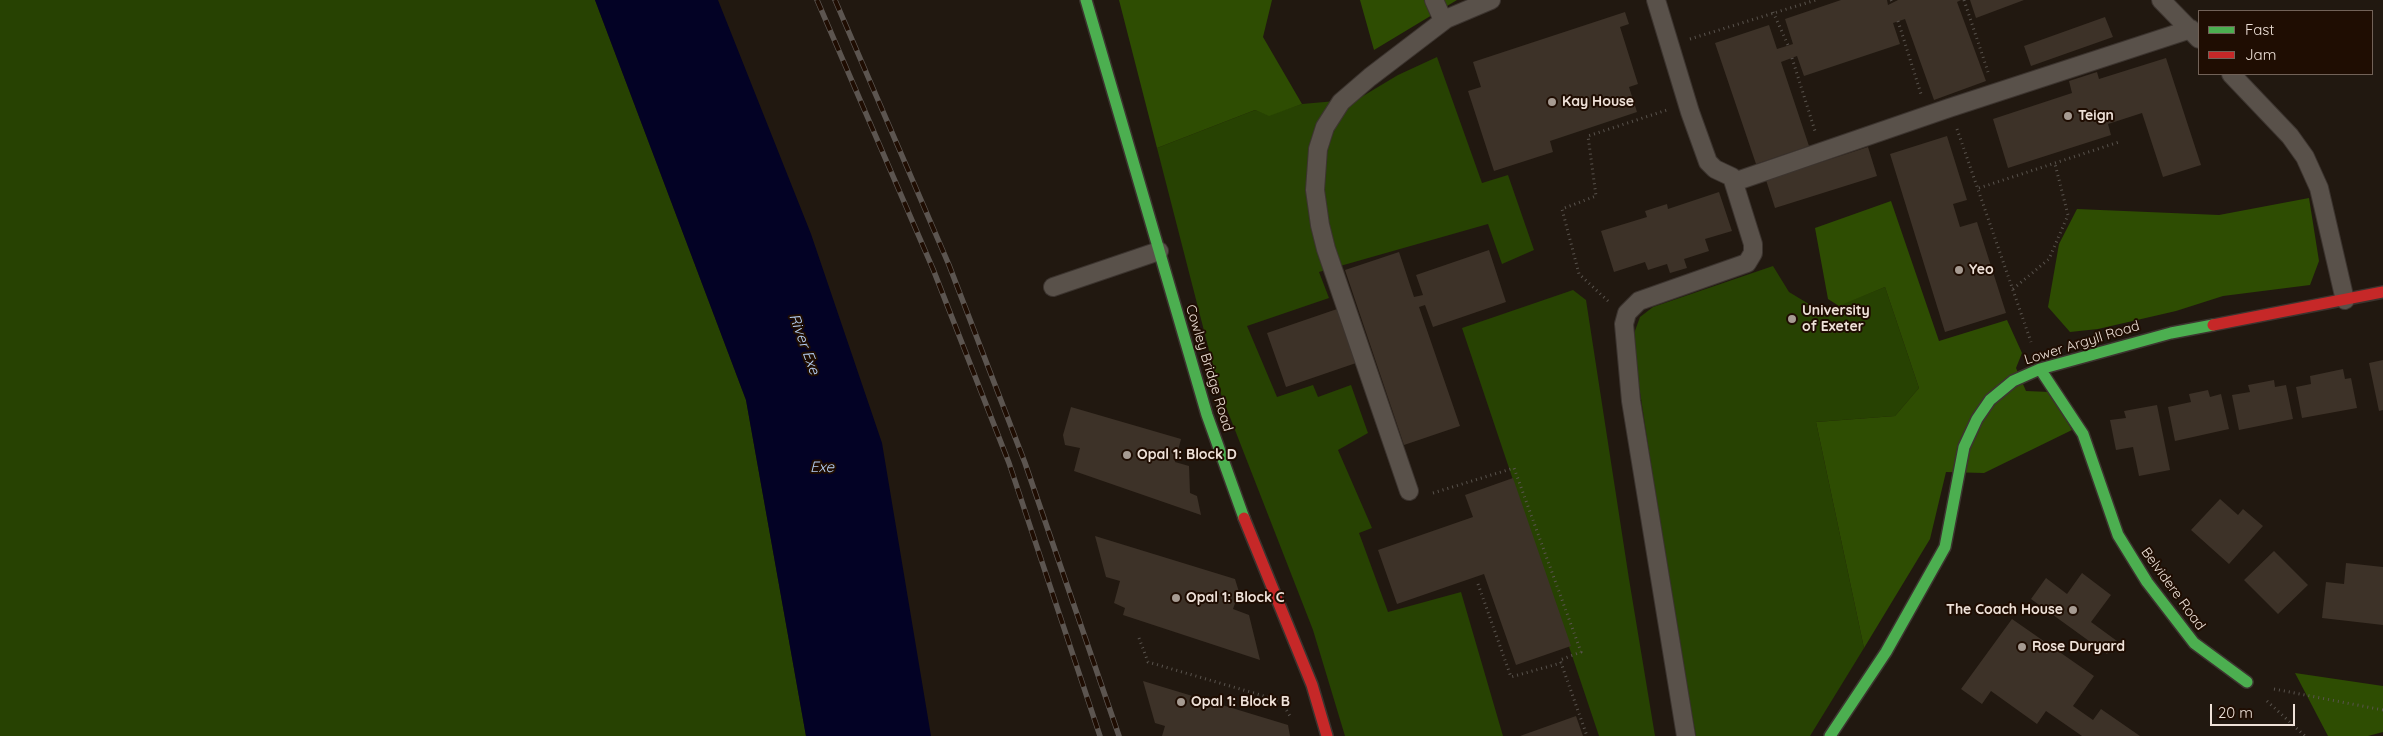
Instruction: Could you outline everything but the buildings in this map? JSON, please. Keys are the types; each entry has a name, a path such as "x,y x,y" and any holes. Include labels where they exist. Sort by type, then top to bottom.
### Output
{"main road":[{"name":"Cowley Bridge Road","path":"1086,0 1207,415 1238,501 1312,685 1327,736"},
{"name":"Lower Argyll Road","path":"1830,736 1886,652 1945,547 1964,447 1977,419 1990,400 2013,381 2040,369 2170,333 2383,292"},
{"name":"Belvidere Road","path":"2040,369 2083,434 2102,484 2118,535 2147,582 2194,643 2247,682"}],"lane":[{"path":"1434,0 1442,18 1446,19"},
{"path":"1409,491 1326,249 1315,190 1318,149 1325,127 1341,102 1370,77 1446,19 1491,0"},
{"path":"1656,0 1690,112 1708,162 1715,169 1732,177 1753,244 1751,259 1747,263 1639,301 1633,305 1625,317 1623,334 1631,401 1686,736"},
{"path":"1734,182 1949,108 2195,34 2161,0"},
{"path":"2232,75 2290,136 2305,157 2320,188 2345,300"},
{"path":"1053,287 1159,251"}],"path":[{"path":"1671,45 1816,0"},
{"path":"1964,0 1983,58"},
{"path":"1773,12 1788,46"},
{"path":"1898,21 1920,89"},
{"path":"1792,58 1822,152"},
{"path":"1949,108 1979,188 2040,369"},
{"path":"1625,317 1578,274 1562,209 1596,196 1588,136 1662,110"},
{"path":"1979,188 2120,142"},
{"path":"2014,289 2049,259 2068,215 2055,164"},
{"path":"1409,491 1414,498 1514,468 1581,652 1560,660 1587,736"},
{"path":"1478,584 1512,677 1561,663"},
{"path":"1139,638 1148,662 1281,702 1293,721"},
{"path":"2247,682 2293,694 2383,710"},
{"path":"2247,682 2305,736"}],"green space":[{"path":"0,0 595,0 746,400 806,736 0,736"},
{"path":"1119,0 1272,0 1263,37 1302,104 1269,116 1255,110 1157,148"},
{"path":"1360,0 1457,0 1374,50"},
{"path":"1437,57 1482,183 1508,175 1534,250 1502,264 1488,224 1319,272 1329,298 1247,326 1277,397 1313,385 1318,397 1351,385 1368,433 1338,450 1372,528 1359,533 1388,612 1461,592 1503,736 1345,736 1313,630 1219,389 1157,148 1255,110 1269,115 1302,104 1358,99 1398,75"},
{"path":"2309,198 2319,261 2310,285 2223,296 2176,311 2098,329 2070,332 2048,307 2059,244 2077,209 2219,215"},
{"path":"1891,201 1939,341 2007,320 2022,353 2016,368 2026,391 2050,392 2072,430 1984,473 1946,472 1930,539 1864,648 1816,422 1895,416 1919,388 1885,287 1839,306 1828,299 1815,228"},
{"path":"1773,266 1789,292 1822,312 1885,287 1919,388 1895,416 1816,422 1864,648 1810,736 1696,736 1673,611 1632,339 1640,317 1653,307"},
{"path":"1573,290 1586,300 1655,736 1599,736 1462,328"},
{"path":"2295,673 2383,686 2383,732 2368,736 2328,736"}],"water":[{"name":"Exe","path":"595,0 718,0 811,234 882,443 931,736 806,736 746,400"}],"railway":[{"path":"817,0 933,269 1009,463 1100,736"},
{"path":"835,0 949,265 1025,463 1119,736"}],"traffic: fast":[{"path":"1086,0 1207,415 1244,518"},
{"path":"1830,736 1886,652 1945,547 1964,447 1977,419 1990,400 2013,381 2040,369 2171,333 2213,325"},
{"path":"2040,369 2083,434 2118,535 2147,582 2194,643 2247,682"}],"traffic: jam":[{"path":"2213,325 2383,292"},
{"path":"1244,518 1312,685 1327,736"}],"place":[{"name":"Kay House","path":"1552,102"},
{"name":"Teign","path":"2068,116"},
{"name":"Yeo","path":"1959,270"},
{"name":"University of Exeter","path":"1792,319"},
{"name":"Opal 1: Block D","path":"1127,455"},
{"name":"Opal 1: Block C","path":"1176,598"},
{"name":"The Coach House","path":"2073,610"},
{"name":"Rose Duryard","path":"2022,647"},
{"name":"Opal 1: Block B","path":"1181,702"}],"water label":[{"name":"River Exe","path":"804,344"}]}
